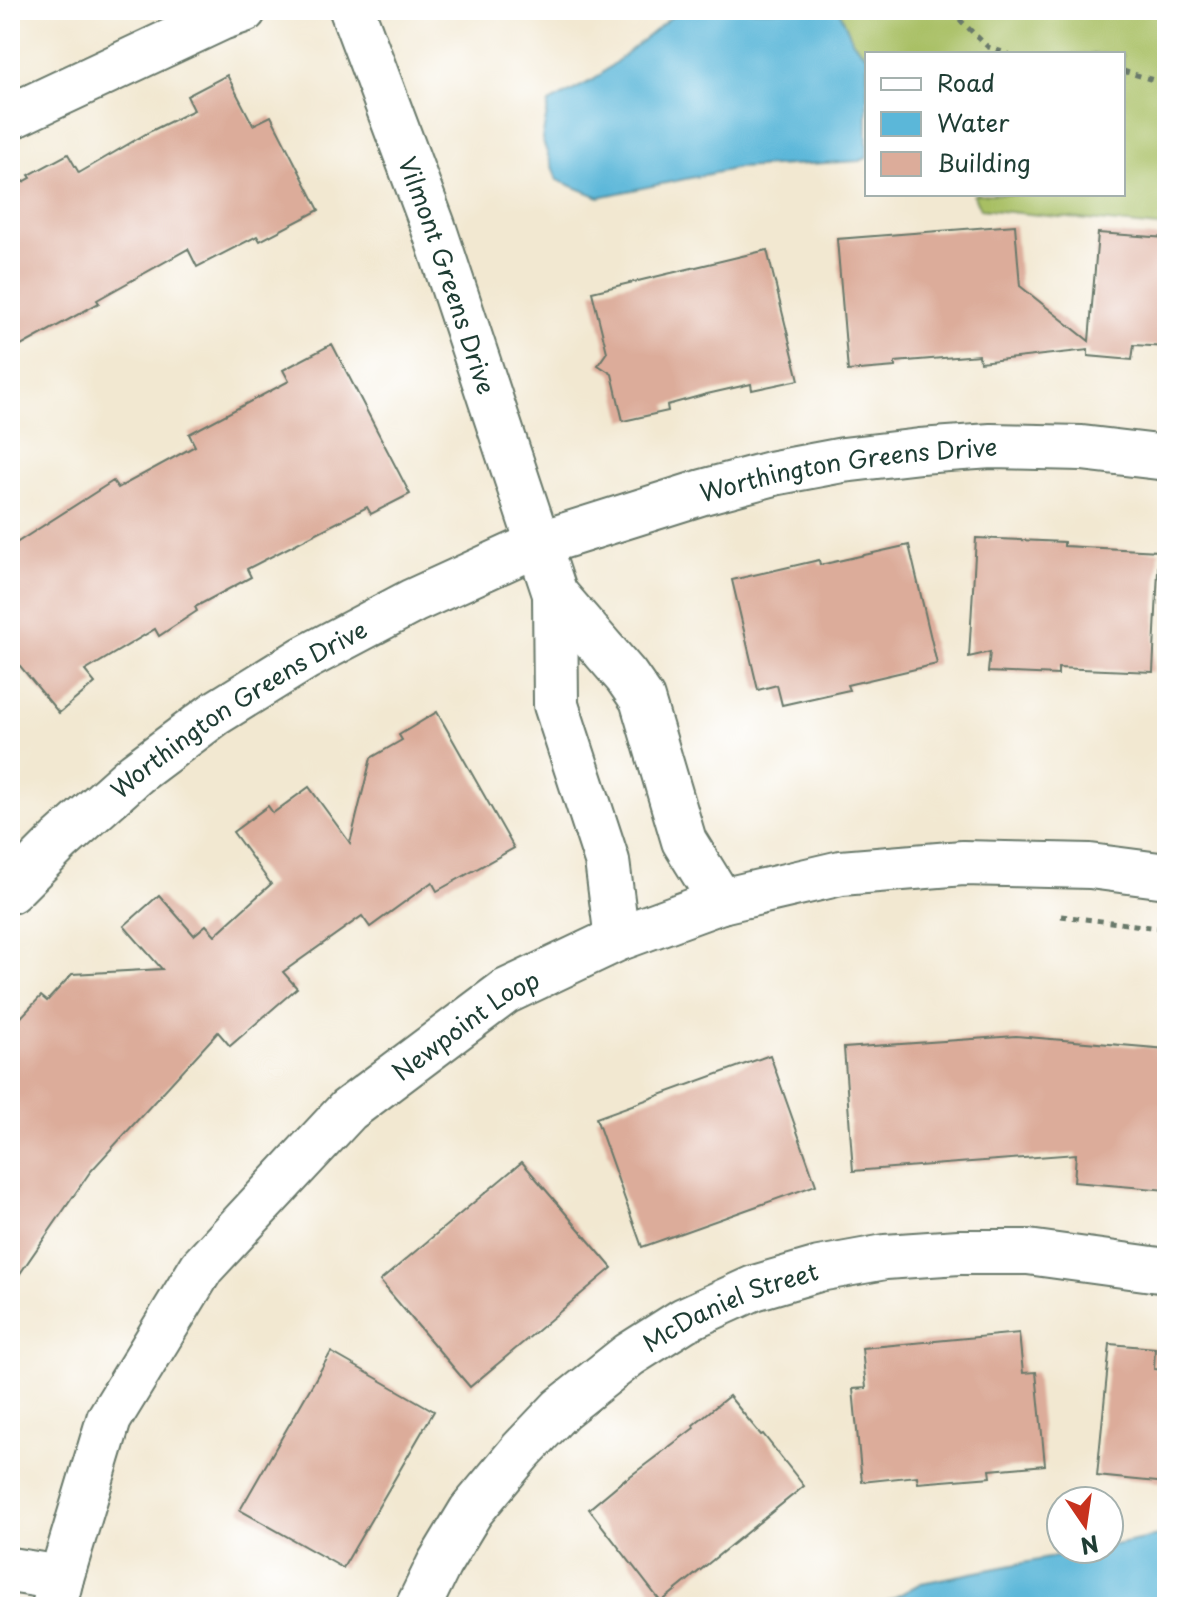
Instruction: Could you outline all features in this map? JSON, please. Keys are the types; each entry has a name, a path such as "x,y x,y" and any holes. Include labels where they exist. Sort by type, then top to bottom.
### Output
{"street":[{"path":"10,117 244,10"},
{"name":"Vilmont Greens Drive","path":"352,10 433,226 538,544"},
{"name":"Worthington Greens Drive","path":"10,891 136,773 216,713 332,643 413,601 538,544 703,492 774,473 843,460 991,446 1082,448 1167,458"},
{"path":"538,544 555,594 556,705 607,861 617,939"},
{"path":"555,594 642,699 684,841 721,901"},
{"name":"Newpoint Loop","path":"57,1592 109,1419 202,1267 348,1110 505,992 617,939 721,901 841,873 963,863 1090,866 1167,876"},
{"name":"McDaniel Street","path":"418,1607 471,1511 561,1409 629,1355 684,1320 754,1288 832,1266 885,1257 959,1252 1028,1252 1167,1271"},
{"path":"10,1570 57,1592"}],"path":[{"path":"952,10 988,47 1002,52"},
{"path":"1125,72 1167,84"},
{"path":"1061,916 1167,929"}],"green space":[{"path":"839,10 1167,10 1167,228 980,209 974,196 1125,196 1125,52 865,54 853,42"}],"water":[{"path":"680,10 839,10 853,42 865,54 865,159 738,168 599,197 557,180 542,139 549,103 595,79"},
{"path":"1163,1535 1167,1537 1167,1607 877,1607 921,1583 1045,1559 1045,1565 1125,1565 1125,1543"}],"building":[{"path":"227,75 253,125 271,116 319,210 260,241 257,236 197,267 188,249 10,352 10,189 68,154 79,173 194,110 187,96"},
{"path":"1015,225 1020,286 1089,341 1098,233 1167,238 1167,347 1134,345 1132,360 1088,356 1088,350 980,362 979,355 895,362 895,367 848,371 837,239"},
{"path":"767,250 799,380 752,390 751,384 707,394 667,405 668,411 623,421 612,374 598,365 607,352 592,292"},
{"path":"332,344 410,494 371,514 367,507 247,569 251,577 195,607 197,611 159,636 155,629 85,671 95,683 59,713 10,654 10,547 113,481 118,488 195,446 189,434 289,381 283,370"},
{"path":"976,538 1159,551 1153,672 1058,668 1058,675 988,672 990,652 969,657"},
{"path":"909,545 937,664 847,685 849,690 782,705 777,685 758,690 732,580 819,560 820,565"},
{"path":"437,712 514,848 437,891 432,882 370,927 362,916 283,972 297,988 230,1046 218,1032 90,1172 10,1288 10,1029 41,996 47,1001 72,974 162,969 124,926 159,895 194,935 206,925 215,935 271,884 233,832 268,806 273,813 309,787 350,843 371,758 402,740 399,735"},
{"path":"1016,1036 1167,1049 1167,1190 1074,1182 1076,1154 853,1171 844,1048"},
{"path":"770,1055 816,1185 642,1247 596,1118"},
{"path":"522,1162 612,1268 470,1387 380,1281"},
{"path":"1019,1333 1023,1373 1036,1372 1045,1465 990,1470 991,1477 918,1483 917,1476 862,1482 853,1389 866,1388 862,1348"},
{"path":"1110,1344 1155,1348 1154,1369 1167,1370 1167,1483 1097,1476"},
{"path":"331,1352 434,1411 343,1568 240,1510"},
{"path":"729,1396 804,1486 661,1602 589,1509 694,1428 693,1425"}]}
